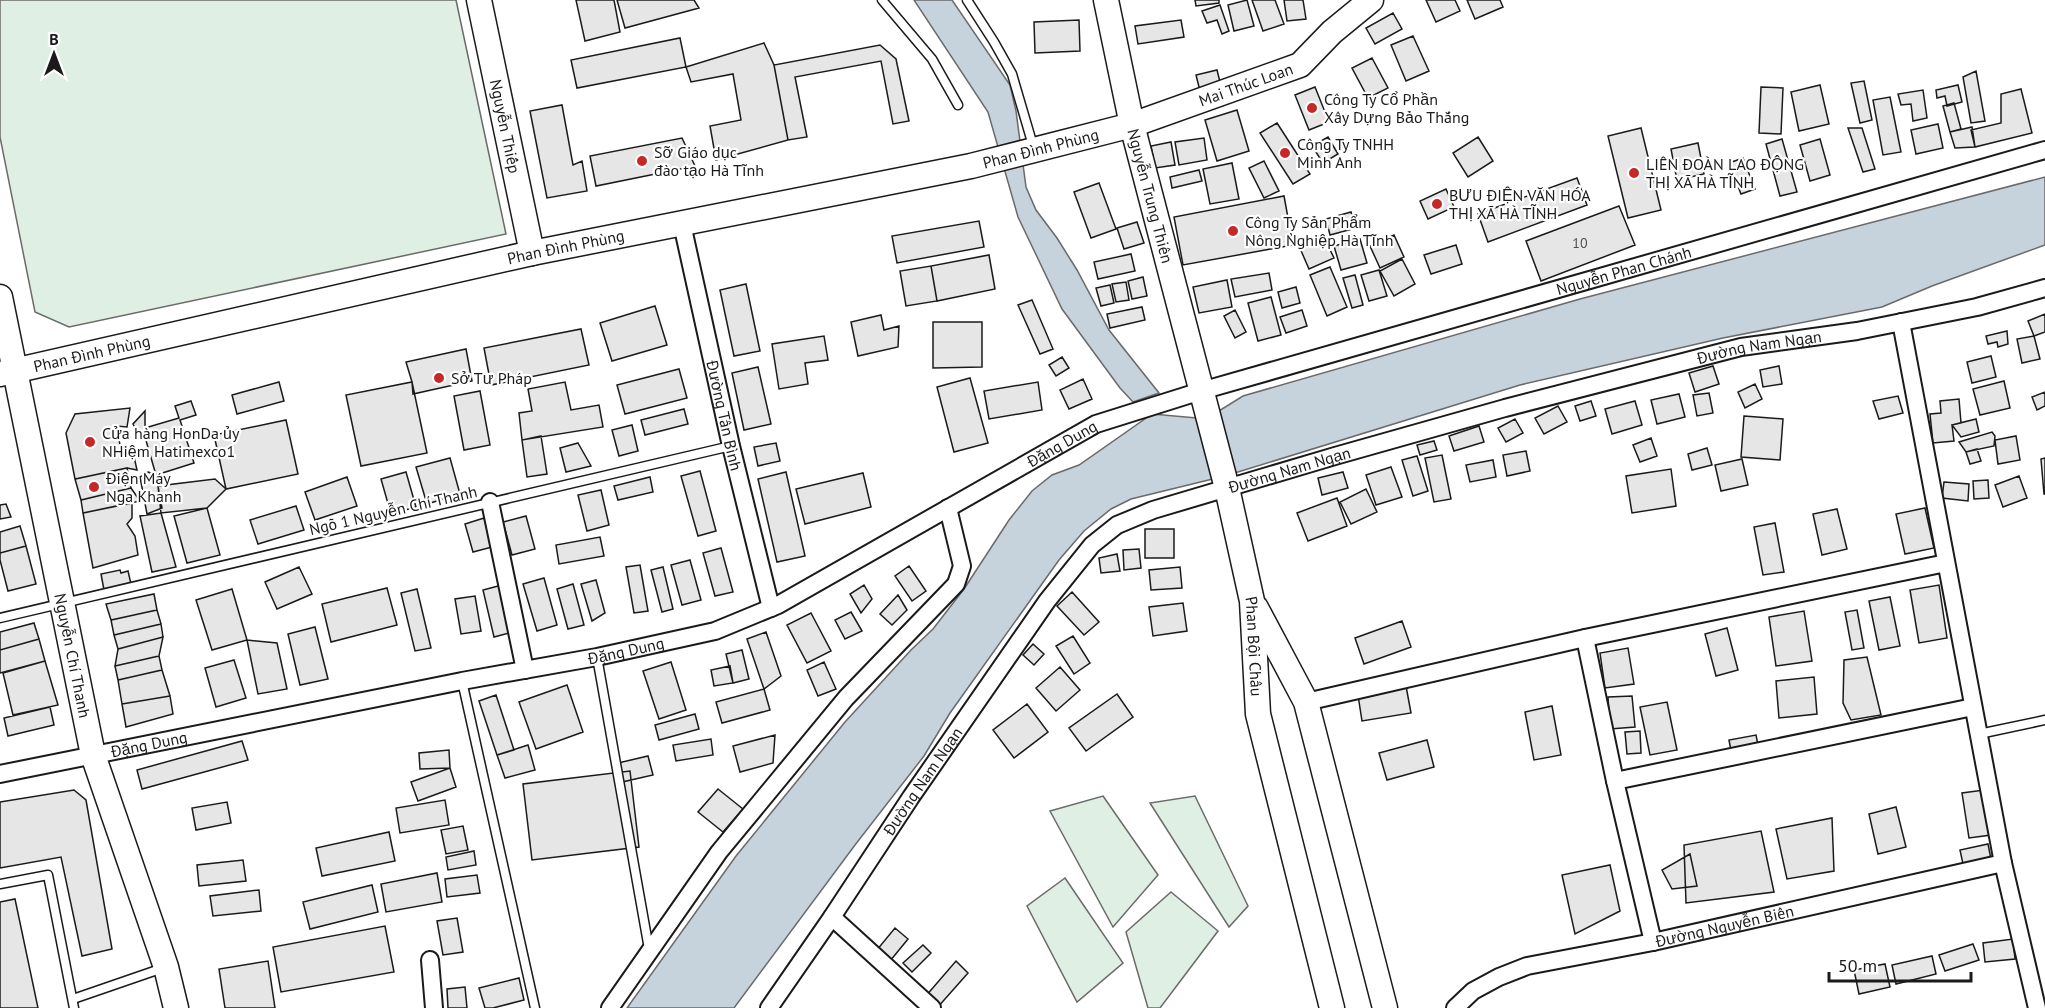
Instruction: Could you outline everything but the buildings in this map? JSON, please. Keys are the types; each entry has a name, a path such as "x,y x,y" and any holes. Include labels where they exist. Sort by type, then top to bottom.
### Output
{"street":[{"name":"Nguyễn Thiếp","path":"479,0 532,253"},
{"name":"Nguyễn Trung Thiên","path":"1106,0 1132,125 1227,488 1252,601"},
{"name":"Mai Thúc Loan","path":"1132,125 1300,65 1332,32 1371,0"},
{"name":"Phan Đình Phùng","path":"8,373 532,253 996,160 1132,125"},
{"name":"Nguyễn Phan Chánh","path":"1201,391 2045,150"},
{"name":"Đường Tân Bình","path":"682,224 731,446 771,608"},
{"name":"Đường Nam Ngạn","path":"769,1008 1047,601 1092,545 1117,525 1153,510 1505,408 1741,347 1857,331 1977,307 2045,288"},
{"name":"Nguyễn Chí Thanh","path":"0,297 8,373 63,602 93,755 166,967 176,1008"},
{"path":"1901,322 2003,863 2037,1008"},
{"name":"Đặng Dung","path":"0,774 462,681 597,657 715,631 771,608 1096,424 1201,391"},
{"path":"490,502 525,670"},
{"path":"610,1008 720,852 846,698 956,584 962,566 948,508"},
{"path":"1306,702 1585,638 1946,563"},
{"name":"Phan Bội Châu","path":"1252,601 1306,702 1385,1008"},
{"name":"Phan Bội Châu","path":"1252,601 1258,714 1332,1008"},
{"path":"1585,638 1615,781 1653,942"},
{"path":"1615,781 1973,707"},
{"name":"Đường Nguyễn Biên","path":"1455,1008 1473,991 1527,966 1653,942 2003,863"},
{"path":"832,917 932,1008"},
{"path":"430,960 434,1008"}],"lane":[{"path":"882,0 932,58 958,105"},
{"path":"967,0 1012,74 1030,152"},
{"name":"Ngõ 1 Nguyễn Chí Thanh","path":"0,618 731,446"},
{"path":"597,657 649,952"},
{"path":"462,681 534,1008"},
{"path":"1979,734 2045,720"},
{"path":"0,885 48,875 74,1004 166,967"}],"green space":[{"path":"0,0 456,0 506,234 69,327 35,312 0,137"},
{"path":"1103,796 1158,875 1113,927 1050,811"},
{"path":"1195,796 1248,906 1229,927 1150,803"},
{"path":"1065,878 1123,963 1077,1002 1027,906"},
{"path":"1171,892 1218,931 1160,1008 1148,1008 1126,932"}],"shaded area":[{"path":"914,0 952,0 1010,85 1016,111 1026,187 1036,210 1077,270 1109,330 1159,393 1133,402 1120,388 1062,309 1018,217 988,112"},
{"path":"2045,177 2045,245 1932,286 1882,307 1723,338 1520,385 1225,476 1131,499 1111,509 1084,531 1059,560 950,713 924,756 734,1008 627,1008 736,856 845,722 933,629 964,589 1009,520 1032,491 1052,475 1079,465 1152,414 1197,418 1214,414 1243,396 1580,299"}],"place":[{"name":"Công Ty Cổ Phần Xây Dựng Bảo Thắng","path":"1312,108"},
{"name":"Công Ty TNHH Minh Anh","path":"1285,153"},
{"name":"Sỡ Giáo dục đào tạo Hà Tĩnh","path":"642,161"},
{"name":"LIÊN ĐOÀN LAO ĐỘNG THỊ XÃ HÀ TĨNH","path":"1634,173"},
{"name":"BƯU ĐIỆN VĂN HÓA THỊ XÃ HÀ TĨNH","path":"1437,204"},
{"name":"Công Ty Sản Phẩm Nông Nghiệp Hà Tĩnh","path":"1233,231"},
{"name":"Sở Tư Pháp","path":"439,378"},
{"name":"Cửa hàng HonDa ủy NHiệm Hatimexco1","path":"90,442"},
{"name":"Điện Máy Nga Khanh","path":"94,487"}]}
